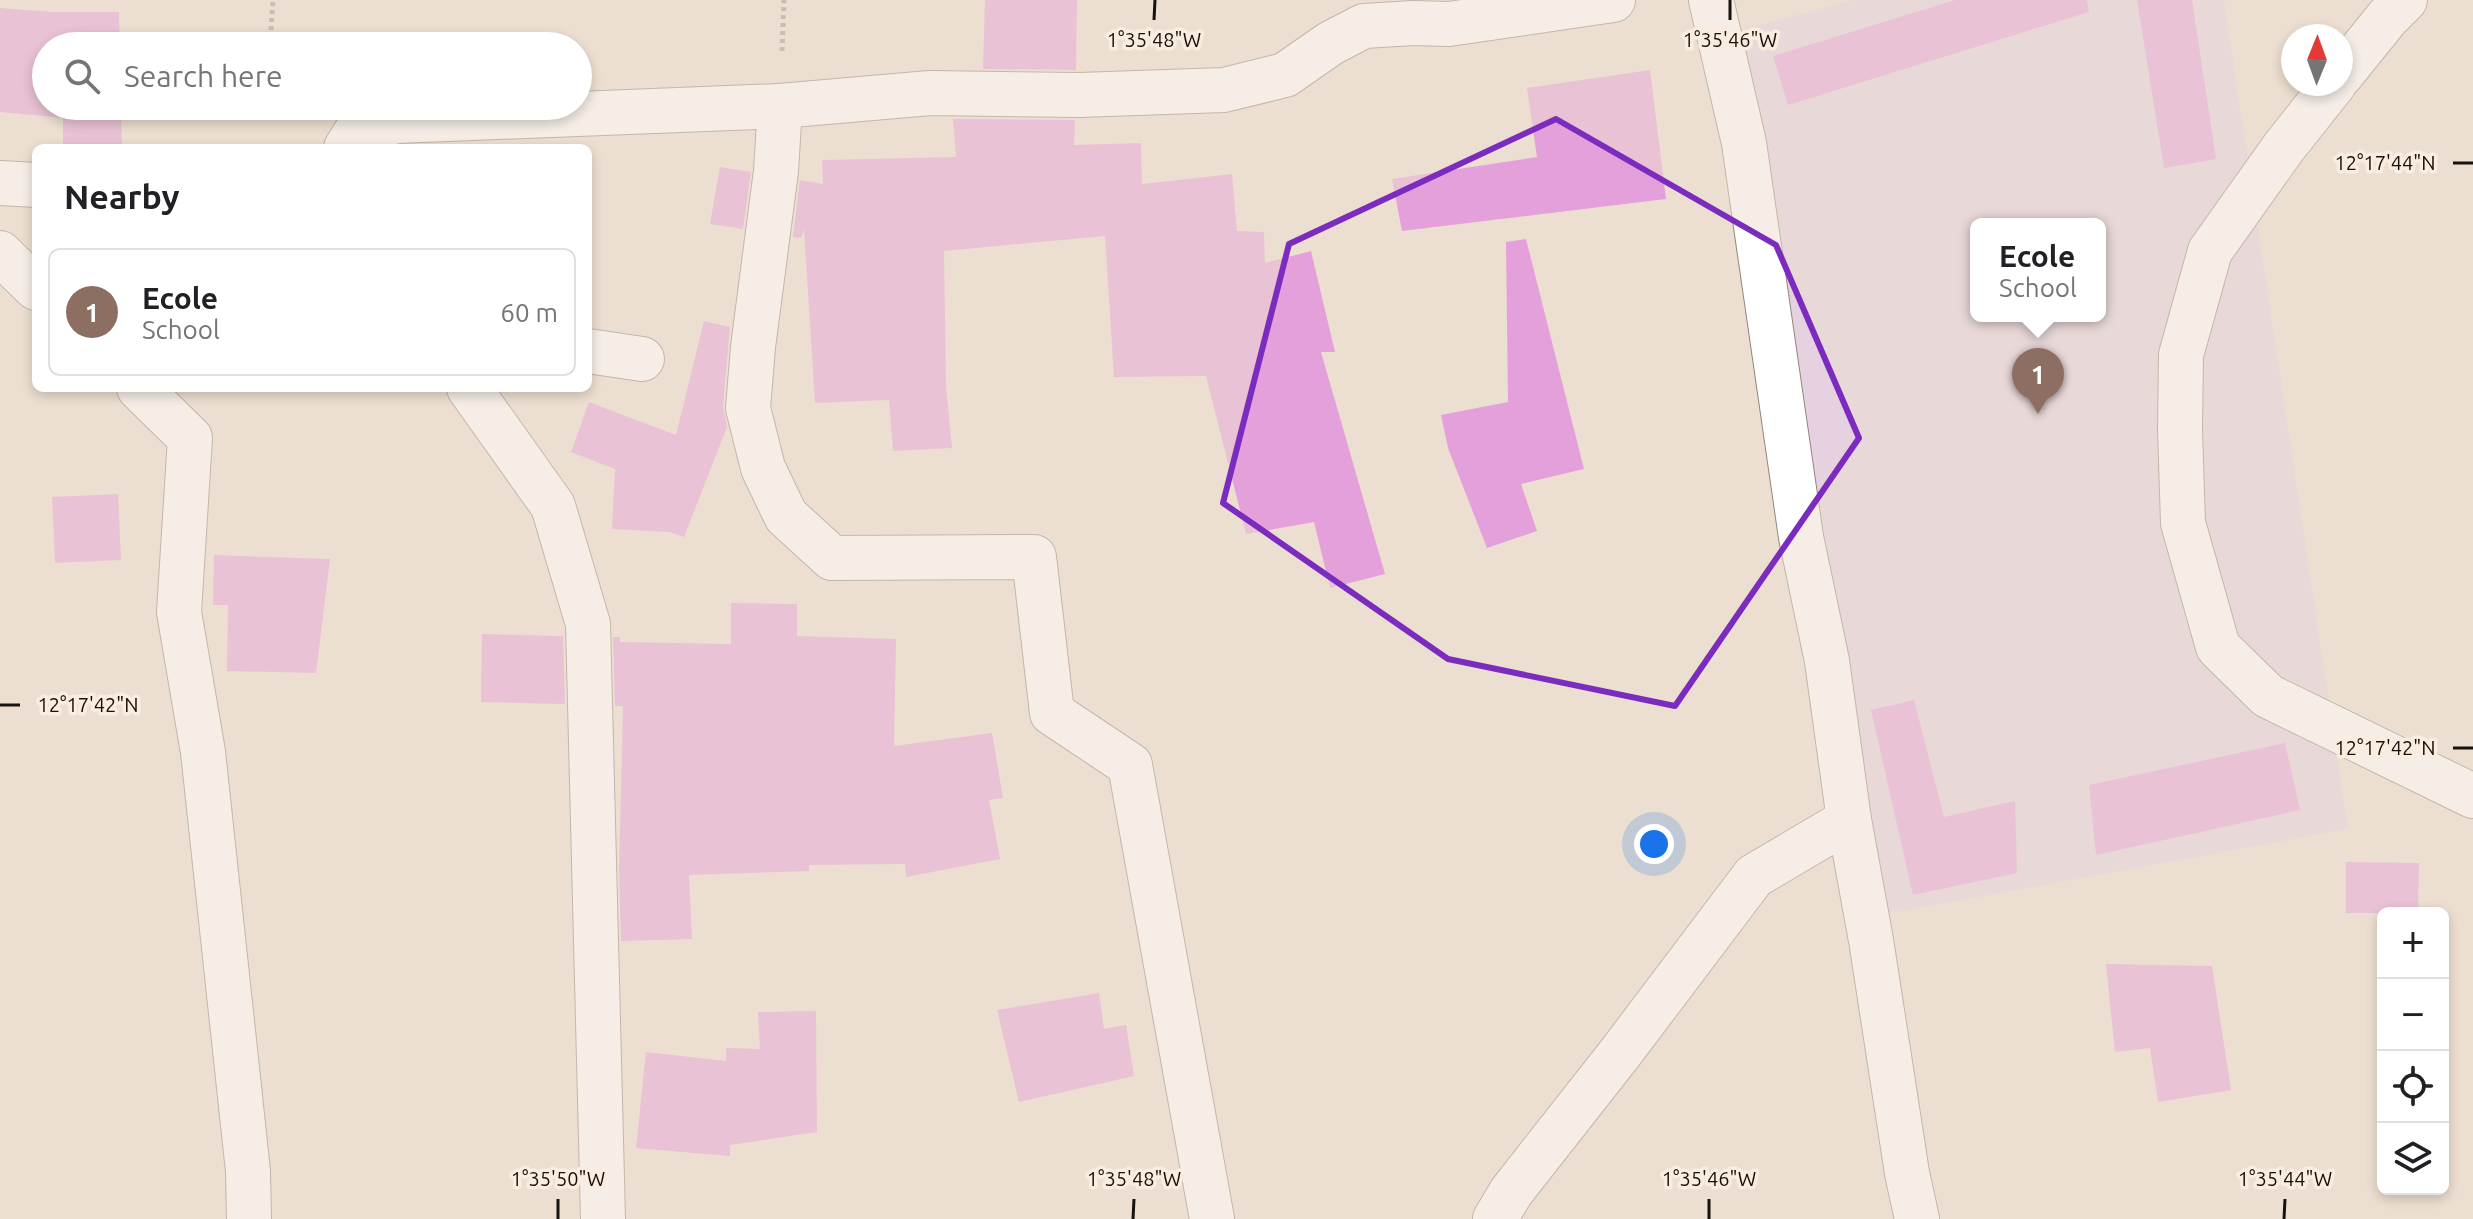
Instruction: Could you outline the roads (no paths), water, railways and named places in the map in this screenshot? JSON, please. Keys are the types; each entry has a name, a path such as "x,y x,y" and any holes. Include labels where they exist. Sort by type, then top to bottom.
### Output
{"street":[{"path":"592,113 780,106 930,93 1079,95 1224,90 1285,75 1331,43 1364,26 1449,24 1613,0"},
{"path":"1711,0 1744,143 1801,537 1827,661 1849,820 1917,1219"},
{"path":"2353,60 2405,0"},
{"path":"2324,96 2210,251 2181,355 2183,523 2218,647 2268,696 2473,796"},
{"path":"780,106 776,171 748,408 763,468 786,516 832,558 1034,557 1052,713 1130,765 1212,1219"},
{"path":"348,144 356,132 397,121 423,120"},
{"path":"0,183 32,185"},
{"path":"0,253 32,284"},
{"path":"592,352 642,359"},
{"path":"143,392 190,438 179,612 205,767 248,1171 249,1219"},
{"path":"472,392 553,506 588,624 603,1219"},
{"path":"1495,1219 1511,1192 1754,876 1849,820"}],"place":[{"name":"Ecole","path":"2038,414"}]}
